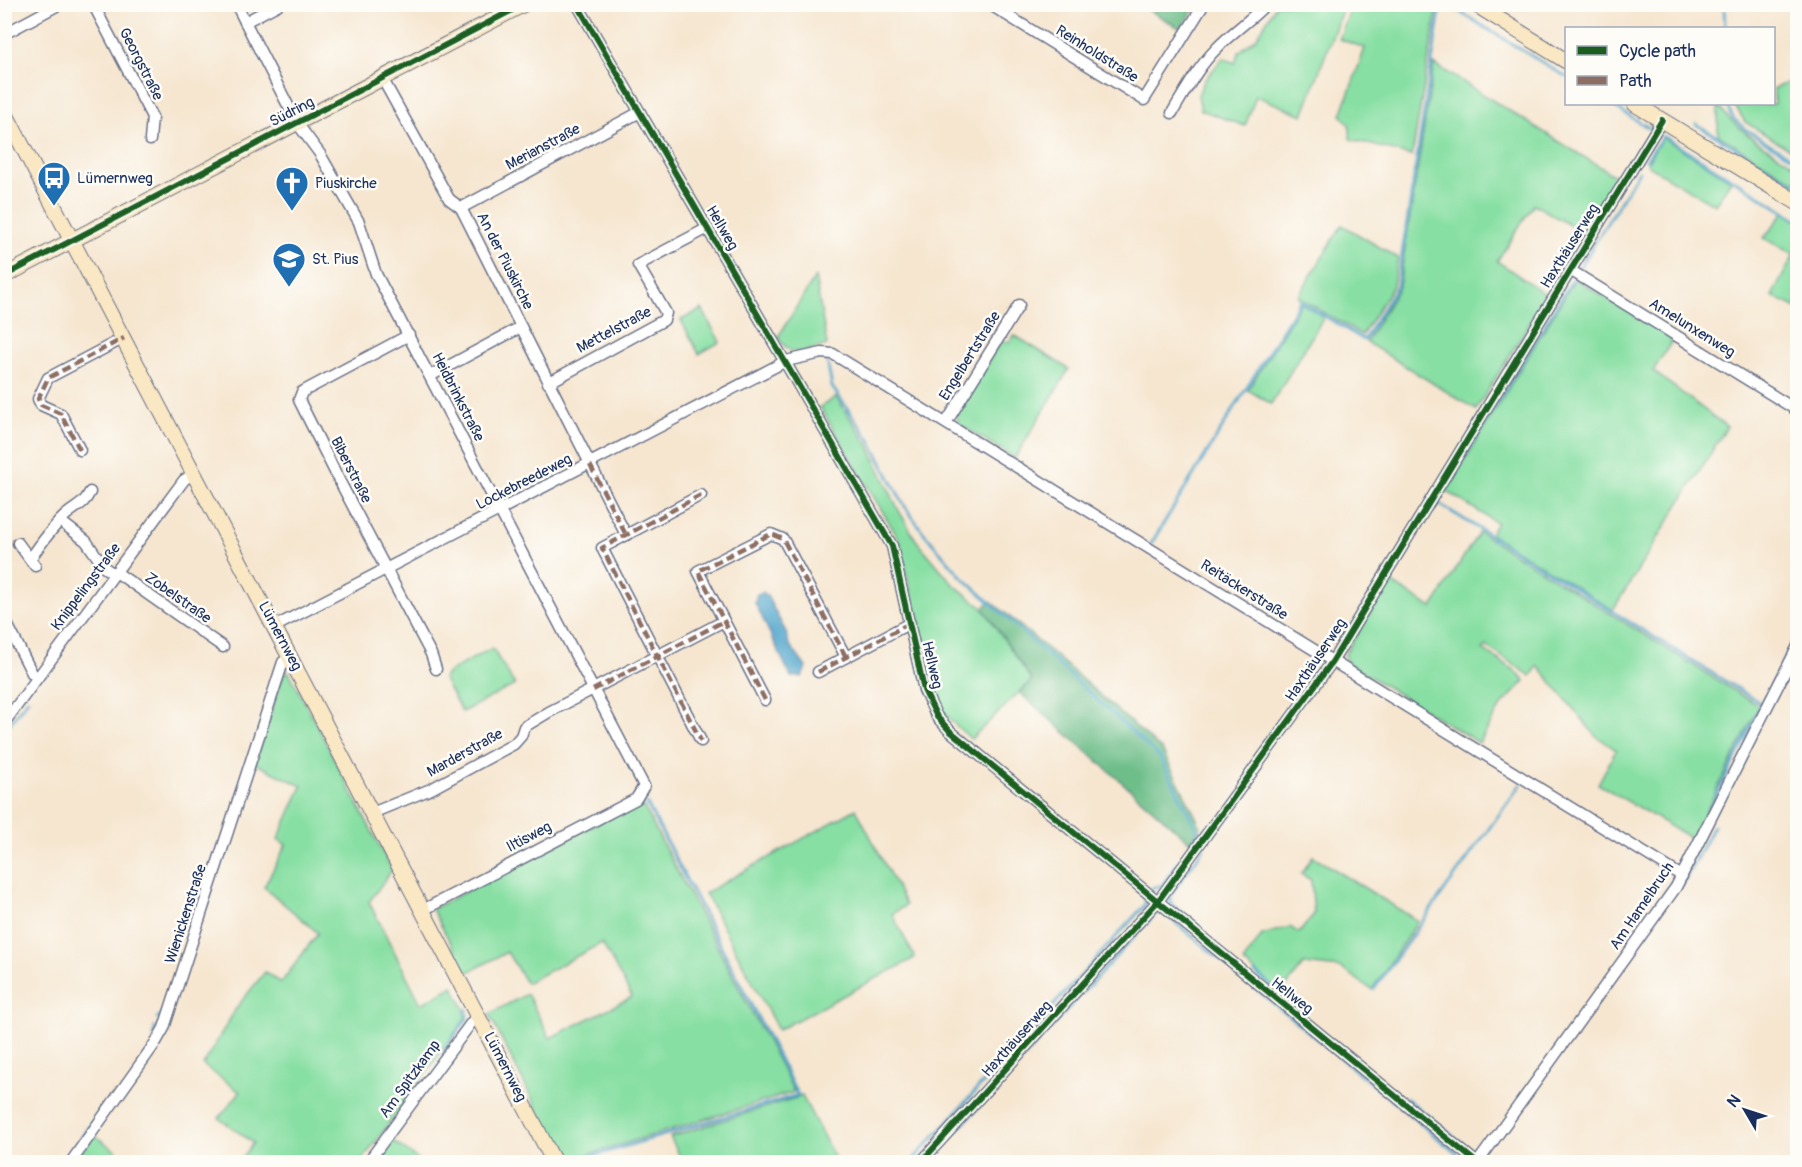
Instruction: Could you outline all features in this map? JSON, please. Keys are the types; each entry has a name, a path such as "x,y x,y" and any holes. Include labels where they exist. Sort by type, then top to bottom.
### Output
{"street":[{"path":"4,34 60,4"},
{"name":"Georgstraße","path":"93,4 152,117 150,140"},
{"name":"Heidbrinkstraße","path":"236,4 297,123 320,154 359,222 376,274 644,786"},
{"path":"245,22 279,4"},
{"name":"Südring","path":"4,276 524,4"},
{"name":"Hellweg","path":"577,4 892,546 924,690 937,717 950,731 1477,1162"},
{"name":"Reinholdstraße","path":"988,4 1144,100 1204,4"},
{"path":"1172,113 1198,70 1218,46 1266,4"},
{"path":"1475,4 1565,60"},
{"name":"An der Piuskirche","path":"382,78 449,199 461,208 626,535"},
{"path":"1637,105 1797,203"},
{"name":"Lümernweg","path":"4,111 554,1162"},
{"name":"Merianstraße","path":"461,208 640,112"},
{"name":"Haxthäuserweg","path":"921,1162 1158,901 1332,662 1662,120"},
{"name":"Mettelstraße","path":"548,383 664,320 666,314 638,265 708,228"},
{"name":"Amelunxenweg","path":"1570,270 1797,411"},
{"name":"Engelbertstraße","path":"946,423 1019,305"},
{"path":"430,376 521,327"},
{"name":"Biberstraße","path":"409,335 302,392 299,400 431,654 436,669"},
{"path":"80,450 61,414 42,405 38,399 48,378 124,338"},
{"name":"Reitäckerstraße","path":"786,362 822,353 833,354 1682,876"},
{"name":"Lockebreedeweg","path":"274,627 786,362"},
{"name":"Knippelingstraße","path":"4,723 184,480 194,473"},
{"path":"18,543 33,563 60,520 85,501 90,492"},
{"path":"701,495 602,548 701,741"},
{"name":"Zobelstraße","path":"60,520 86,541 105,568 223,648"},
{"path":"765,700 698,571 725,556 771,534 783,539 846,657"},
{"path":"4,618 32,673 37,678"},
{"name":"Marderstraße","path":"372,813 431,789 514,744 521,736 524,727 549,712 724,621"},
{"path":"818,672 910,623"},
{"name":"Am Hamelbruch","path":"1477,1162 1682,876 1797,646"},
{"name":"Wienickenstraße","path":"71,1162 164,1028 283,662 290,657"},
{"name":"Iltisweg","path":"423,910 636,799 644,786"},
{"name":"Am Spitzkamp","path":"368,1162 477,1015"}],"green space":[{"path":"1140,5 1197,5 1181,29"},
{"path":"1276,5 1344,5 1303,115 1256,96 1245,126 1201,110 1198,95 1204,81 1223,58 1235,63 1239,52 1257,37"},
{"path":"1352,5 1438,5 1412,156 1350,139 1349,126 1341,115 1365,48 1339,39"},
{"path":"1434,64 1618,178 1584,234 1534,204 1497,261 1547,295 1476,410 1366,342 1399,287"},
{"path":"1798,79 1797,154 1745,122 1735,105 1775,105 1775,88"},
{"path":"1718,105 1745,132 1797,166 1797,183 1718,135"},
{"path":"1662,137 1731,180 1715,205 1650,167 1647,163"},
{"path":"1784,212 1797,221 1797,308 1772,296 1794,255 1764,238"},
{"path":"1342,225 1398,258 1393,286 1362,335 1298,297"},
{"path":"815,277 827,345 794,352 788,349 778,337"},
{"path":"1575,279 1674,338 1653,371 1727,427 1613,610 1490,534 1497,523 1446,491"},
{"path":"1301,303 1324,317 1271,404 1248,390"},
{"path":"702,309 720,342 699,354 681,320"},
{"path":"1014,335 1069,369 1015,458 959,424 956,414 1000,342 1011,341"},
{"path":"836,397 868,444 899,511 916,540 953,584 983,608 1032,680 971,739 947,716 930,686 900,541 820,407"},
{"path":"1479,532 1759,706 1692,839 1598,784 1616,750 1595,735 1538,666 1531,676 1486,646 1483,650 1513,669 1525,681 1501,706 1479,743 1346,662 1345,654 1389,581 1432,608"},
{"path":"991,601 1162,750 1201,827 1190,842 1020,693 1032,680 983,608"},
{"path":"492,648 515,685 462,712 443,678 450,671"},
{"path":"289,672 392,870 369,902 421,1004 453,986 465,1010 465,1019 361,1162 239,1162 253,1143 219,1118 240,1092 203,1065 237,1007 265,972 281,983 318,933 264,887 286,845 278,839 302,786 254,763 284,673"},
{"path":"641,802 794,1092 564,1162 489,1014 527,994 550,1038 632,997 602,943 526,983 507,952 467,973 432,909"},
{"path":"856,809 906,905 892,914 915,958 778,1030 705,893"},
{"path":"1313,856 1418,921 1372,990 1341,968 1304,964 1281,993 1243,962 1262,935 1290,927 1299,933 1314,914 1311,880 1301,874"},
{"path":"802,1096 837,1162 683,1162 670,1137"},
{"path":"94,1135 132,1162 74,1162"},
{"path":"389,1138 421,1162 371,1162"}],"water":[{"path":"763,592 786,632 789,644 806,667 802,677 791,677 755,603 757,594"}],"waterway":[{"path":"1151,544 1300,301 1364,340 1397,286 1441,4"},
{"path":"1447,4 1565,76"},
{"path":"1724,4 1725,27"},
{"path":"1612,105 1649,128"},
{"path":"1727,105 1733,118 1745,129 1798,161"},
{"path":"1696,124 1798,186"},
{"path":"1646,160 1663,136 1798,220"},
{"path":"1580,267 1639,171"},
{"path":"1572,280 1436,502 1762,704"},
{"path":"827,361 832,387 870,440 904,505 924,533 961,576 1160,757 1199,834 1162,885 1152,888"},
{"path":"1681,866 1798,634"},
{"path":"4,731 28,699"},
{"path":"1374,989 1521,784"},
{"path":"573,1162 798,1095 647,804"},
{"path":"1683,884 1713,826"},
{"path":"1199,927 1171,904 1170,896 1204,848"},
{"path":"1649,916 1673,881"},
{"path":"911,1162 1145,905 1145,896"},
{"path":"941,1148 1155,914"},
{"path":"1165,914 1461,1157"},
{"path":"1255,973 1279,993"},
{"path":"445,1049 467,1019 467,1009"},
{"path":"157,1019 163,1015"},
{"path":"154,1037 155,1027"},
{"path":"1406,1098 1471,1151 1479,1152"},
{"path":"64,1162 98,1115"},
{"path":"1488,1162 1490,1153"}],"marked path":[{"path":"80,450 61,414 41,405 38,399 48,378 124,338"},
{"path":"590,465 626,535"},
{"path":"701,495 602,548 701,741"},
{"path":"765,700 698,571 771,534 783,539 846,657"},
{"path":"593,690 724,621"},
{"path":"818,672 910,623"}],"cycle path":[{"path":"4,276 524,4"},
{"path":"577,4 892,546 924,690 937,717 950,731 1476,1162"},
{"path":"921,1162 1158,901 1332,662 1662,120"}],"place":[{"name":"Lümernweg","path":"54,207"},
{"name":"Piuskirche","path":"292,212"},
{"name":"St. Pius","path":"289,288"}]}
